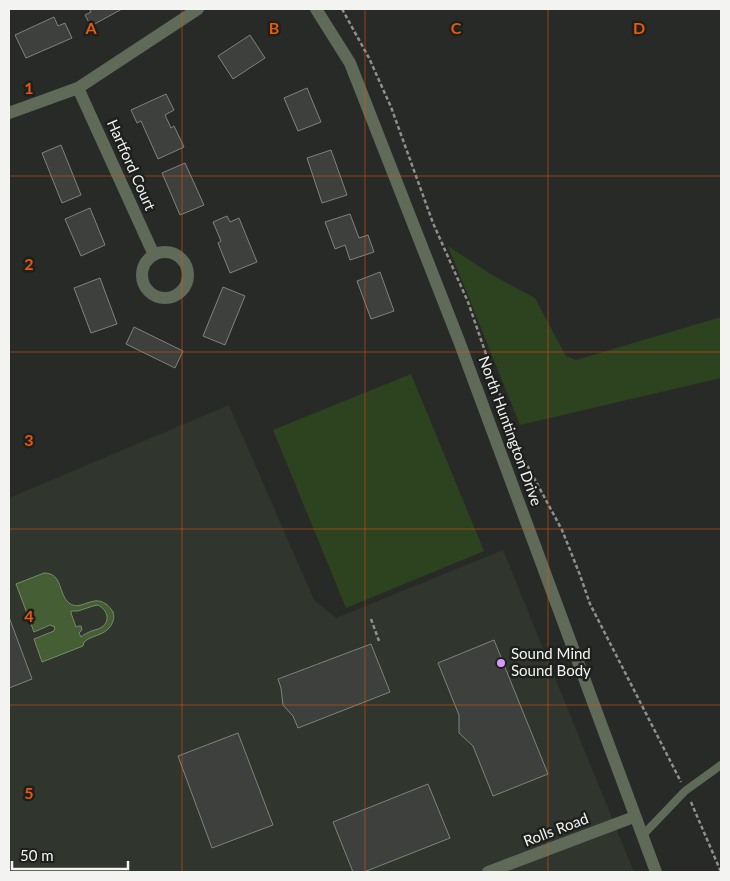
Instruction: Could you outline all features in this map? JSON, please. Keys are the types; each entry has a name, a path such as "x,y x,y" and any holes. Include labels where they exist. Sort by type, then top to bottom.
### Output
{"street":[{"path":"9,113 78,88 198,9"},
{"name":"North Huntington Drive","path":"316,9 350,63 459,341 656,872"},
{"name":"Hartford Court","path":"78,88 154,255"},
{"name":"Rolls Road","path":"488,872 634,817"}],"lane":[{"path":"642,836 685,791 720,765"}],"path":[{"path":"342,9 369,58 391,107 433,223 468,302 519,450 562,530 590,604 685,791 721,872"},
{"path":"371,619 379,641"}],"shaded area":[{"path":"448,246 492,275 535,298 566,356 576,360 721,317 721,378 520,425"},
{"path":"411,374 484,551 346,608 273,430"},
{"path":"229,405 314,600 336,618 503,550 634,872 9,872 9,498"},
{"path":"44,573 50,574 57,580 63,595 69,603 78,606 101,601 113,612 113,622 107,630 84,642 83,646 42,662 34,639 54,631 55,627 50,625 34,632 16,584","holes":["98,605 107,615 105,624 81,637 79,633 82,630 81,626 76,627 71,611 78,611"]}],"building":[{"path":"89,9 122,9 91,26 85,15 91,12"},
{"path":"54,17 58,26 65,23 72,38 26,58 15,35"},
{"path":"250,35 265,58 233,79 218,56"},
{"path":"307,88 321,122 298,131 284,98"},
{"path":"166,94 174,110 165,115 171,128 174,126 184,147 158,159 141,121 137,123 131,110"},
{"path":"61,145 81,195 62,203 42,153"},
{"path":"331,150 347,195 322,203 307,158"},
{"path":"185,163 204,205 180,215 162,173"},
{"path":"90,208 105,245 81,256 65,219"},
{"path":"350,214 359,238 368,235 374,252 350,260 345,245 335,249 325,222"},
{"path":"227,216 230,222 239,218 257,262 230,273 218,243 221,241 213,222"},
{"path":"380,272 394,311 371,319 357,281"},
{"path":"100,278 117,324 91,333 74,288"},
{"path":"223,287 245,296 225,345 203,336"},
{"path":"134,327 183,351 175,368 126,344"},
{"path":"9,617 32,679 9,688"},
{"path":"494,640 548,774 493,796 473,746 459,733 459,715 438,663"},
{"path":"371,644 390,692 298,728 293,716 283,705 278,679"},
{"path":"238,733 273,825 212,848 178,756"},
{"path":"428,784 450,838 364,872 353,872 333,822"}],"place":[{"name":"Sound Mind Sound Body","path":"501,663"}]}
